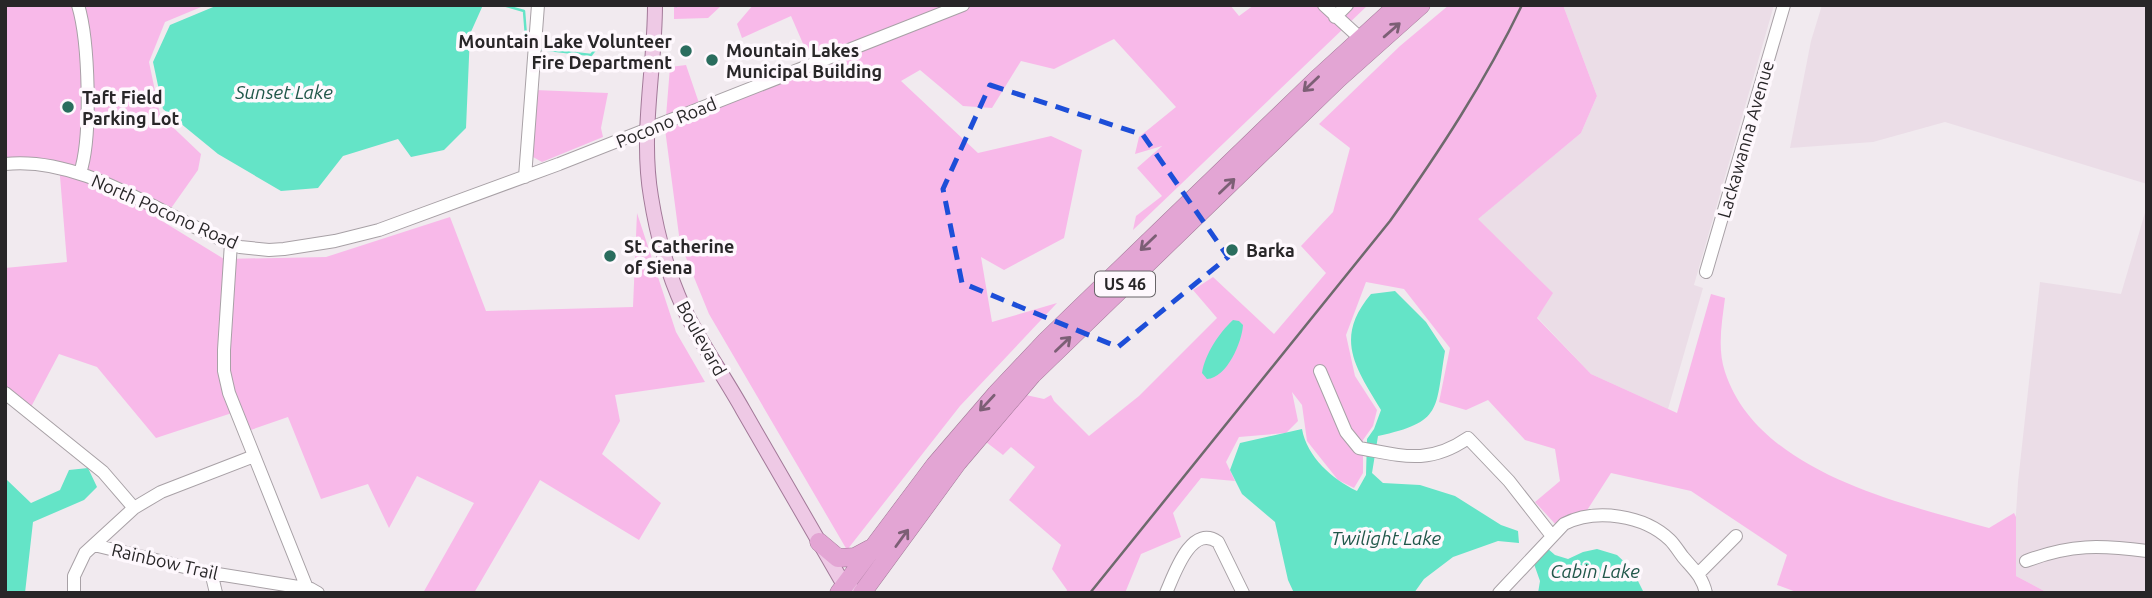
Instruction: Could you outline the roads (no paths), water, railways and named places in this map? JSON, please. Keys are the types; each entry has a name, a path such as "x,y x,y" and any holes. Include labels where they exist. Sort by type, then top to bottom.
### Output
{"highway":[{"name":"US 46","path":"851,591 873,547 981,410 1046,341 1360,38 1398,5"},
{"name":"US 46","path":"851,591 1032,375 1338,79 1421,5"},
{"path":"818,542 830,553 846,558 855,557 873,547"}],"main road":[{"name":"Boulevard","path":"655,5 647,130 650,194 671,278 684,309 818,542 851,591"}],"street":[{"path":"78,5 85,40 87,142 80,173"},
{"path":"525,177 538,5"},
{"name":"Pocono Road","path":"525,177 963,5"},
{"path":"1324,5 1360,38"},
{"path":"1335,17 1347,5"},
{"name":"Lackawanna Avenue","path":"1706,272 1784,5"},
{"name":"North Pocono Road","path":"5,164 51,165 80,173 232,243 268,250 379,230 525,177"},
{"path":"232,243 224,371 229,393 312,590"},
{"path":"1321,371 1346,432 1359,448 1433,456 1454,448 1468,438 1509,481 1552,536"},
{"path":"5,393 103,472 134,508"},
{"path":"74,593 74,576 79,563 94,545 134,508 161,492 254,456"},
{"path":"1499,593 1563,524 1572,520 1617,517 1637,519 1671,540 1699,573 1706,593"},
{"path":"1699,573 1736,536"},
{"path":"1166,593 1183,556 1204,537 1218,542 1244,593"},
{"name":"Rainbow Trail","path":"94,545 211,572 312,590"},
{"path":"2026,561 2054,551 2079,547 2116,547 2147,551"},
{"path":"211,572 216,593"}],"water":[{"name":"Sunset Lake","path":"218,5 483,5 470,34 466,128 444,150 411,157 398,139 343,156 318,188 281,191 218,154 163,109 153,62 170,25"},
{"name":"Twilight Lake","path":"1395,291 1426,322 1445,351 1437,400 1432,410 1425,419 1414,425 1378,436 1372,473 1383,483 1420,485 1455,496 1501,525 1518,531 1519,543 1498,541 1453,557 1424,579 1414,593 1294,593 1288,580 1275,522 1242,494 1230,470 1240,443 1302,429 1309,449 1322,466 1357,491 1366,475 1367,439 1381,410 1363,380 1352,352 1353,325 1371,294"},
{"path":"1233,320 1243,325 1240,340 1227,366 1221,373 1207,379 1202,373 1209,351"},
{"path":"88,468 97,487 84,500 33,522 25,593 5,593 5,473 7,480 31,503 60,490 69,470"},
{"name":"Cabin Lake","path":"1547,548 1555,555 1568,559 1597,549 1617,555 1632,569 1644,593 1538,593 1540,581 1534,564"}],"waterway":[{"path":"503,5 524,11 526,36 530,39"},
{"path":"676,6 680,5"},
{"path":"540,49 591,55 601,42"}],"railway":[{"path":"1090,593 1390,221 1460,116 1493,62 1522,5"}],"place":[{"name":"Mountain Lake Volunteer Fire Department","path":"686,51"},
{"name":"Mountain Lakes Municipal Building","path":"712,60"},
{"name":"Taft Field Parking Lot","path":"68,107"},
{"name":"Barka","path":"1232,250"},
{"name":"St. Catherine of Siena","path":"610,256"}]}
